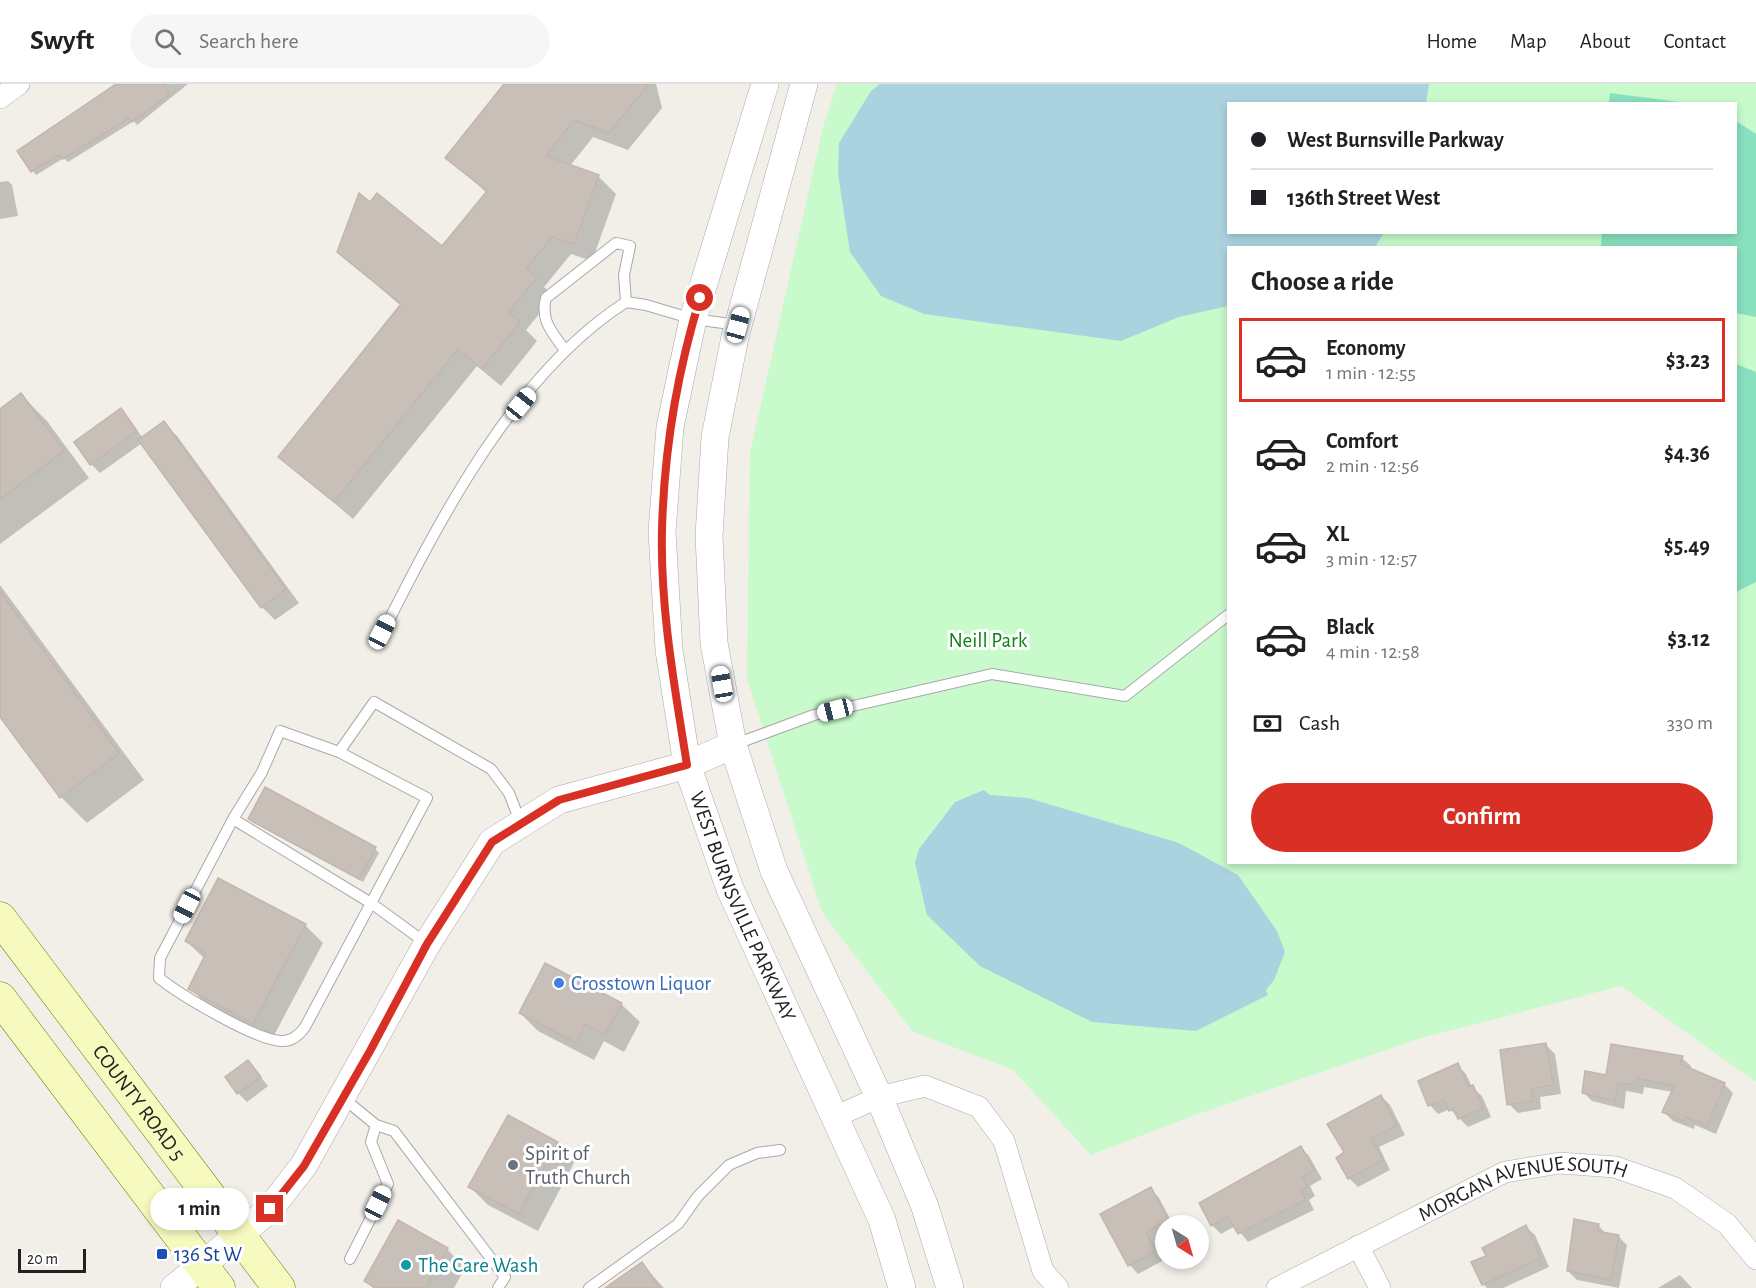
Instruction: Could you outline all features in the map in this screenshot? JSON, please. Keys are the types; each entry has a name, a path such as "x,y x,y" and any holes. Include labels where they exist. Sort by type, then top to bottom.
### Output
{"main road":[{"name":"COUNTY ROAD 5","path":"0,918 279,1288"},
{"path":"0,998 210,1277"}],"street":[{"path":"0,98 19,84"},
{"name":"WEST BURNSVILLE PARKWAY","path":"765,84 693,319 670,427 662,532 669,650 687,765 730,889 882,1220 902,1288"},
{"name":"WEST BURNSVILLE PARKWAY","path":"804,84 738,325 715,437 709,536 714,644 733,745 774,871 879,1096 925,1207 950,1288"},
{"path":"174,1288 210,1277 240,1235 270,1209 304,1166 344,1098 427,944 492,842 559,800 687,765 733,745"},
{"path":"835,1117 879,1096 925,1086 979,1107 1004,1141 1043,1271 1058,1288"},
{"name":"MORGAN AVENUE SOUTH","path":"1277,1288 1505,1172 1560,1163 1615,1167 1675,1188 1727,1224 1756,1259"},
{"path":"1358,1246 1380,1288"}],"lane":[{"path":"564,350 545,321 543,311 546,298 616,243 630,246 624,275 626,302"},
{"path":"382,632 463,483 495,436 564,350 602,318 626,302 646,305 693,319 738,325"},
{"path":"733,745 814,715 992,674 1125,696 1227,616"},
{"path":"339,752 374,702 491,769 509,794 521,824"},
{"path":"280,731 339,752 427,798 305,1027 298,1036 283,1041 262,1036 169,986 159,978 160,958 233,819 262,772 280,731"},
{"path":"233,819 371,903 427,944"},
{"path":"344,1098 376,1125 394,1131 505,1276 498,1288"},
{"path":"350,1259 388,1184 371,1142 376,1125"},
{"path":"589,1288 678,1224 698,1196 729,1165 757,1153 780,1150"}],"green space":[{"name":"Neill Park","path":"837,84 1756,84 1756,1082 1621,986 1418,1039 1192,1116 1091,1155 1013,1070 912,1031 822,912 747,679 750,453 823,127"},
{"path":"1610,93 1679,102 1609,102"},
{"path":"1737,122 1756,134 1756,317 1737,313 1737,246 1601,246 1602,234 1737,234"},
{"path":"1737,364 1756,372 1756,582 1737,592"}],"water":[{"path":"880,84 1429,84 1426,102 1227,102 1227,234 1383,234 1376,246 1227,246 1227,306 1179,317 1121,341 924,314 881,296 850,252 838,174 839,143 871,91"},
{"path":"984,790 990,795 1028,798 1179,843 1238,875 1277,931 1285,952 1274,980 1266,990 1268,995 1196,1031 1092,1022 980,966 927,915 915,863 919,849 955,802"}],"building":[{"path":"116,84 163,84 170,94 132,122 129,118 63,159 60,154 31,172 17,151"},
{"path":"504,84 649,84 609,133 574,120 546,156 599,175 574,244 552,237 526,269 537,277 508,313 520,322 482,369 458,349 334,502 278,457 401,304 337,252 359,193 370,202 377,193 442,246 487,191 445,158"},
{"path":"21,393 64,451 0,499 0,409"},
{"path":"121,408 137,431 90,465 74,442"},
{"path":"164,421 286,589 261,608 138,440"},
{"path":"0,592 119,753 60,798 0,717"},
{"path":"265,787 376,847 359,879 248,819"},
{"path":"218,878 306,924 253,1024 188,989 206,953 185,941"},
{"name":"Crosstown Liquor","path":"545,963 622,1003 605,1035 585,1024 576,1043 519,1013"},
{"path":"1546,1043 1553,1085 1531,1089 1533,1101 1507,1105 1500,1050"},
{"path":"1611,1044 1683,1056 1680,1064 1725,1083 1707,1126 1686,1117 1684,1121 1662,1112 1674,1086 1636,1078 1634,1085 1618,1083 1615,1101 1582,1093 1585,1071 1606,1075"},
{"path":"248,1060 261,1077 237,1094 225,1077"},
{"path":"1458,1063 1468,1087 1473,1085 1483,1108 1458,1119 1453,1109 1449,1111 1444,1100 1428,1106 1418,1081"},
{"path":"1381,1095 1397,1126 1371,1138 1383,1160 1348,1179 1336,1158 1344,1152 1327,1124"},
{"name":"Spirit of Truth Church","path":"508,1115 558,1142 519,1214 468,1187"},
{"path":"1301,1146 1314,1170 1302,1177 1307,1187 1301,1191 1306,1200 1238,1234 1228,1217 1211,1226 1209,1215 1205,1215 1199,1203"},
{"path":"1151,1187 1165,1215 1155,1215 1155,1227 1146,1232 1155,1252 1128,1266 1100,1214"},
{"path":"1574,1219 1599,1224 1597,1231 1619,1235 1611,1280 1567,1271"},
{"name":"The Care Wash","path":"398,1220 448,1248 426,1288 376,1288 364,1281"},
{"path":"1526,1225 1541,1258 1482,1285 1471,1262 1486,1256 1482,1248"},
{"path":"642,1262 660,1288 605,1288"}],"place":[{"name":"Crosstown Liquor","path":"559,983"},
{"name":"Spirit of Truth Church","path":"513,1165"},
{"name":"136 St W","path":"162,1254"},
{"name":"The Care Wash","path":"406,1265"}],"route":[{"path":"270,1209 304,1166 370,1051 427,944 466,879 492,842 559,800 687,765 669,650 662,532 670,427 693,319 700,298"}]}
